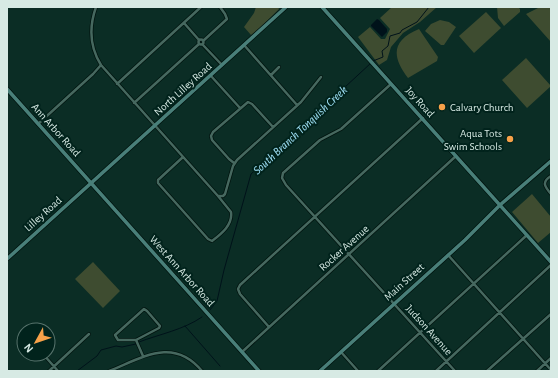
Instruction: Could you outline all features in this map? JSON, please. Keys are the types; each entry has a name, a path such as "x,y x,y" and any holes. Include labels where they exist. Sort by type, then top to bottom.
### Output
{"street":[{"path":"96,7 92,21 91,37 94,51 101,65 218,196 232,214 226,229 210,241 158,183 160,178 183,157"},
{"path":"117,84 201,7"},
{"path":"199,40 203,40 227,19 220,7"},
{"name":"North Lilley Road","path":"91,183 286,7"},
{"name":"Joy Road","path":"323,7 551,263"},
{"path":"134,103 199,44 199,40 184,23"},
{"path":"203,40 203,45"},
{"path":"199,44 203,45 222,65"},
{"path":"244,45 297,105"},
{"path":"38,124 101,65"},
{"path":"270,75 279,67"},
{"path":"211,76 240,108"},
{"path":"218,196 225,194 234,163 297,105 321,77"},
{"name":"Judson Avenue","path":"391,84 341,129 320,140 282,173 284,182 455,371"},
{"name":"Ann Arbor Road","path":"7,89 91,183"},
{"path":"234,163 212,140 211,136 213,132 246,103 251,103 273,127"},
{"path":"269,327 240,294 238,289 241,284 423,118"},
{"name":"Rocker Avenue","path":"242,352 456,156"},
{"name":"Main Street","path":"320,371 448,255 500,205 551,161"},
{"path":"551,176 544,182 545,187 551,194"},
{"name":"Lilley Road","path":"7,259 91,183"},
{"name":"West Ann Arbor Road","path":"91,183 259,371"},
{"path":"378,371 526,235"},
{"path":"448,255 551,370"},
{"path":"436,371 500,313 551,263"},
{"path":"145,309 160,327 136,340 119,341 114,336 145,309"},
{"path":"487,371 551,314"},
{"path":"49,371 89,334"},
{"path":"136,340 143,356"},
{"path":"109,371 143,356 160,352 176,353 190,359 202,371"},
{"path":"341,352 358,371"},
{"path":"536,371 551,358"},
{"path":"50,362 58,371"}],"green space":[{"path":"256,7 278,7 279,9 251,35 244,27 254,13"},
{"path":"392,7 437,7 420,22 403,33 391,47 387,60 379,65 358,37 370,27 381,39 385,39 390,29 380,18"},
{"path":"497,7 518,7 520,12 504,26 498,18"},
{"path":"540,7 551,7 551,42 526,14"},
{"path":"486,12 501,28 474,53 459,36"},
{"path":"440,20 449,22 456,27 444,45 441,45 425,31 431,24"},
{"path":"419,29 438,57 437,61 408,78 399,63 397,49 404,38 410,33"},
{"path":"526,58 551,86 527,108 502,80"},
{"path":"532,194 551,217 551,232 538,243 512,212"},
{"path":"93,262 120,291 103,308 75,279"}],"shaded area":[{"path":"377,19 387,29 387,32 382,37 371,26"}],"waterway":[{"name":"South Branch Tonquish Creek","path":"373,61 383,57 382,51 388,46 390,36 400,33 402,30 417,22 429,7"},
{"name":"South Branch Tonquish Creek","path":"210,310 217,301 224,270 251,174 371,63"},
{"path":"139,342 179,329 202,317"},
{"name":"South Branch Tonquish Creek","path":"185,326 220,366"},
{"path":"77,371 97,356 101,350 116,346 122,347 136,344"}],"place":[{"name":"Calvary Church","path":"442,107"},
{"name":"Aqua Tots Swim Schools","path":"510,139"}]}
